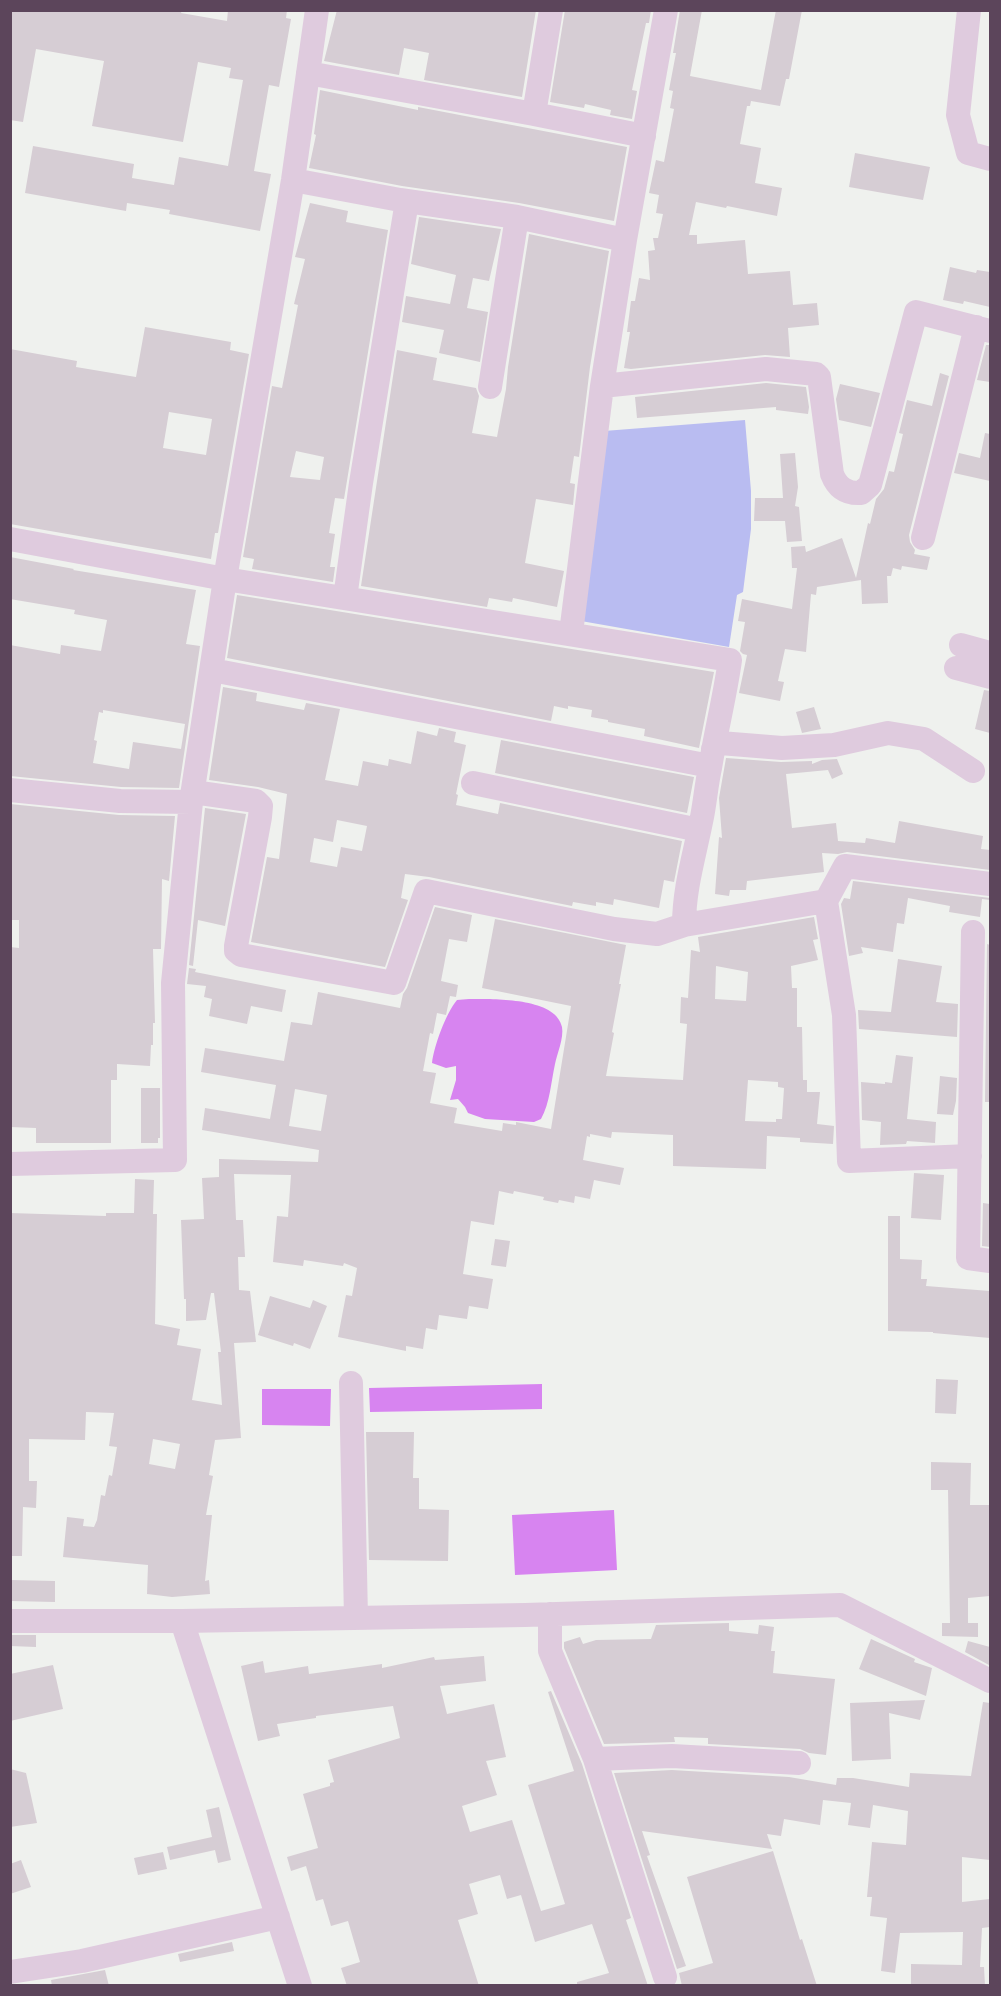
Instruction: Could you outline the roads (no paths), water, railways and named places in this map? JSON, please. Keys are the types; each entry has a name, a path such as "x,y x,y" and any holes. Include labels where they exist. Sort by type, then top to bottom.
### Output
{"street":[{"path":"10,1164 175,1161 173,982 192,797 225,579 293,180 317,10"},
{"path":"534,114 551,10"},
{"path":"571,633 602,386 625,240 666,10"},
{"path":"969,10 958,115 968,153 990,159"},
{"path":"308,73 644,136"},
{"path":"293,180 407,201 517,217 625,240"},
{"path":"345,598 375,394 407,201"},
{"path":"490,387 517,217"},
{"path":"602,386 766,369 816,374 819,377 834,481 847,491 861,493 870,485 916,312 983,329 923,538"},
{"path":"10,539 225,579 729,660 699,830 688,874 684,925"},
{"path":"990,653 958,657 990,677"},
{"path":"212,670 712,758"},
{"path":"712,758 720,743 782,748 834,745 888,733 924,739 973,771"},
{"path":"473,783 699,830"},
{"path":"10,790 120,801 192,797 256,801 261,806 260,817 236,951 241,955 394,984 426,891 614,929 657,934 684,925 826,901"},
{"path":"970,1156 849,1161 844,1015 826,901 844,866 990,884"},
{"path":"978,948 968,1258 990,1261"},
{"path":"351,1383 356,1618"},
{"path":"10,1621 356,1618 840,1605 990,1681"},
{"path":"550,1614 550,1651 595,1759 665,1977"},
{"path":"182,1621 300,1986"},
{"path":"595,1759 672,1756 799,1763"},
{"path":"10,1972 82,1961 278,1917"}]}
